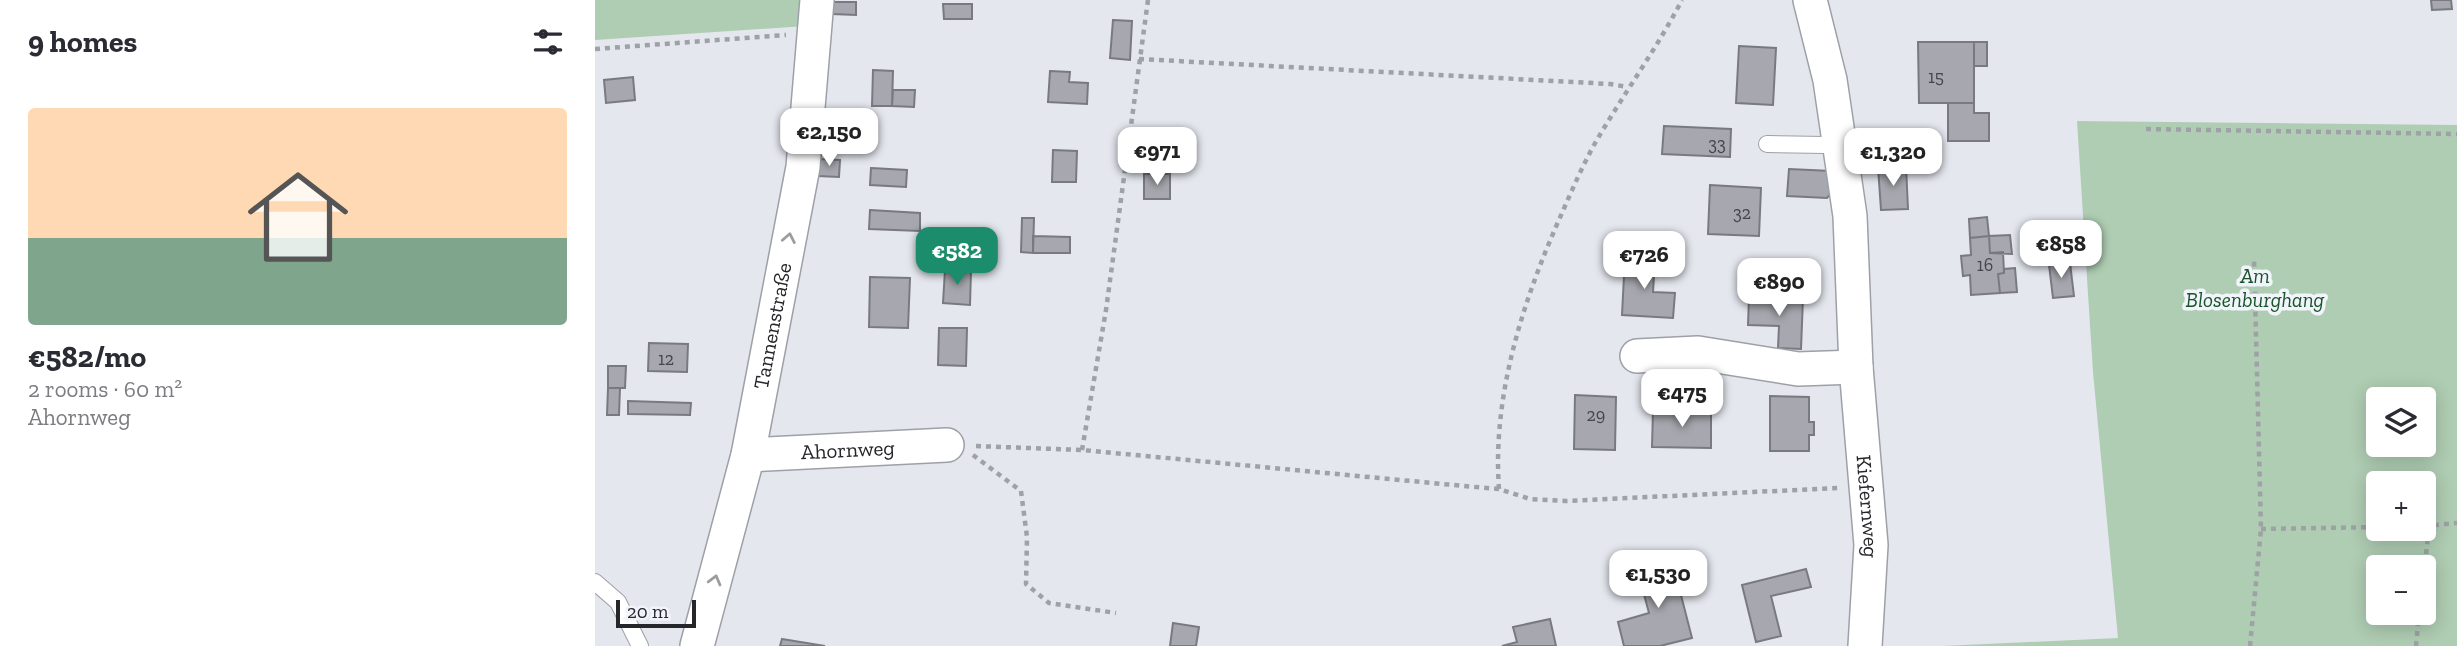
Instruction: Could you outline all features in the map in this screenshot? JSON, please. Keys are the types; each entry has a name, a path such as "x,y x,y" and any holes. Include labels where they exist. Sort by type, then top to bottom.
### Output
{"street":[{"name":"Tannenstraße","path":"697,646 748,455 803,167 817,0"},
{"name":"Kiefernweg","path":"1810,0 1830,80 1850,216 1856,367 1871,545 1865,646"},
{"path":"1656,363 1697,353 1798,369 1856,367"},
{"name":"Ahornweg","path":"748,455 947,445"}],"lane":[{"path":"1767,144 1825,145 1839,141"},
{"path":"595,582 618,602 640,646"}],"path":[{"path":"1082,450 1106,310 1147,0"},
{"path":"1499,489 1497,468 1500,431 1518,323 1538,267 1593,146 1682,0"},
{"path":"595,49 815,33"},
{"path":"1139,59 1628,87"},
{"path":"2146,130 2457,134"},
{"path":"2250,646 2261,529 2254,257"},
{"path":"947,445 1082,450 1499,489 1530,499 1565,501 1867,486"},
{"path":"947,445 978,457 1021,491 1027,537 1026,584 1049,603 1116,613"},
{"path":"2436,525 2457,523"},
{"path":"2261,529 2366,527"},
{"path":"2416,646 2418,625"}],"green space":[{"path":"595,0 807,0 806,26 595,40"},
{"name":"Am Blosenburghang","path":"2077,121 2457,125 2457,646 1943,646 2118,638 2093,372"}],"building":[{"path":"2431,0 2451,0 2452,9 2432,10"},
{"path":"832,2 856,2 856,15 832,14"},
{"path":"943,4 972,4 972,19 944,19"},
{"path":"1113,20 1132,21 1130,60 1110,58"},
{"path":"1918,42 1974,42 1974,103 1919,103"},
{"path":"1974,42 1987,42 1987,66 1974,66"},
{"path":"1739,46 1776,48 1773,105 1736,103"},
{"path":"873,70 893,71 892,106 872,106"},
{"path":"1050,71 1070,72 1069,82 1088,83 1087,104 1048,102"},
{"path":"633,77 635,100 606,103 604,80"},
{"path":"893,90 915,90 914,107 892,106"},
{"path":"1948,103 1974,103 1974,113 1989,113 1989,141 1948,141"},
{"path":"1664,126 1731,129 1730,157 1662,154"},
{"path":"1053,150 1077,151 1076,182 1052,182"},
{"path":"819,159 840,160 839,177 818,176"},
{"path":"1906,166 1908,209 1881,210 1878,167"},
{"path":"871,168 907,170 906,187 870,185"},
{"path":"1789,169 1831,171 1834,189 1827,198 1787,196"},
{"path":"1144,174 1170,174 1170,199 1144,199"},
{"path":"1710,185 1761,188 1759,236 1708,234"},
{"path":"870,210 920,213 920,231 869,229"},
{"path":"1987,217 1989,236 1970,238 1969,219"},
{"path":"1022,218 1034,218 1033,253 1021,252"},
{"path":"2010,235 2012,254 1990,253 1989,236"},
{"path":"1033,236 1070,237 1070,253 1033,253"},
{"path":"1989,236 1990,253 2003,252 2004,273 1998,274 2000,293 1971,295 1970,275 1963,276 1961,256 1971,255 1970,238"},
{"path":"1625,256 1655,258 1653,292 1675,293 1673,318 1622,315"},
{"path":"2070,263 2074,296 2053,298 2049,265"},
{"path":"2015,268 2017,292 2000,293 1998,274 2004,273 2004,269"},
{"path":"945,270 971,271 970,305 943,303"},
{"path":"870,277 910,278 908,328 869,327"},
{"path":"1749,296 1803,298 1801,349 1778,348 1779,326 1748,325"},
{"path":"939,328 967,328 966,366 938,365"},
{"path":"649,343 688,344 687,372 648,371"},
{"path":"608,366 626,366 625,388 608,388"},
{"path":"608,388 620,388 619,415 607,415"},
{"path":"1575,395 1616,397 1615,450 1574,449"},
{"path":"1770,396 1809,397 1809,422 1814,422 1814,435 1809,435 1809,451 1770,451"},
{"path":"628,401 691,403 690,415 628,414"},
{"path":"1653,410 1711,411 1711,448 1652,447"},
{"path":"1672,560 1692,638 1660,646 1624,646 1618,622 1649,613 1637,568"},
{"path":"1806,569 1811,587 1771,596 1781,636 1756,642 1742,585"},
{"path":"1550,619 1556,646 1502,646 1517,642 1513,627"},
{"path":"1173,623 1199,627 1196,646 1170,646"},
{"path":"782,639 825,646 780,646"}]}
